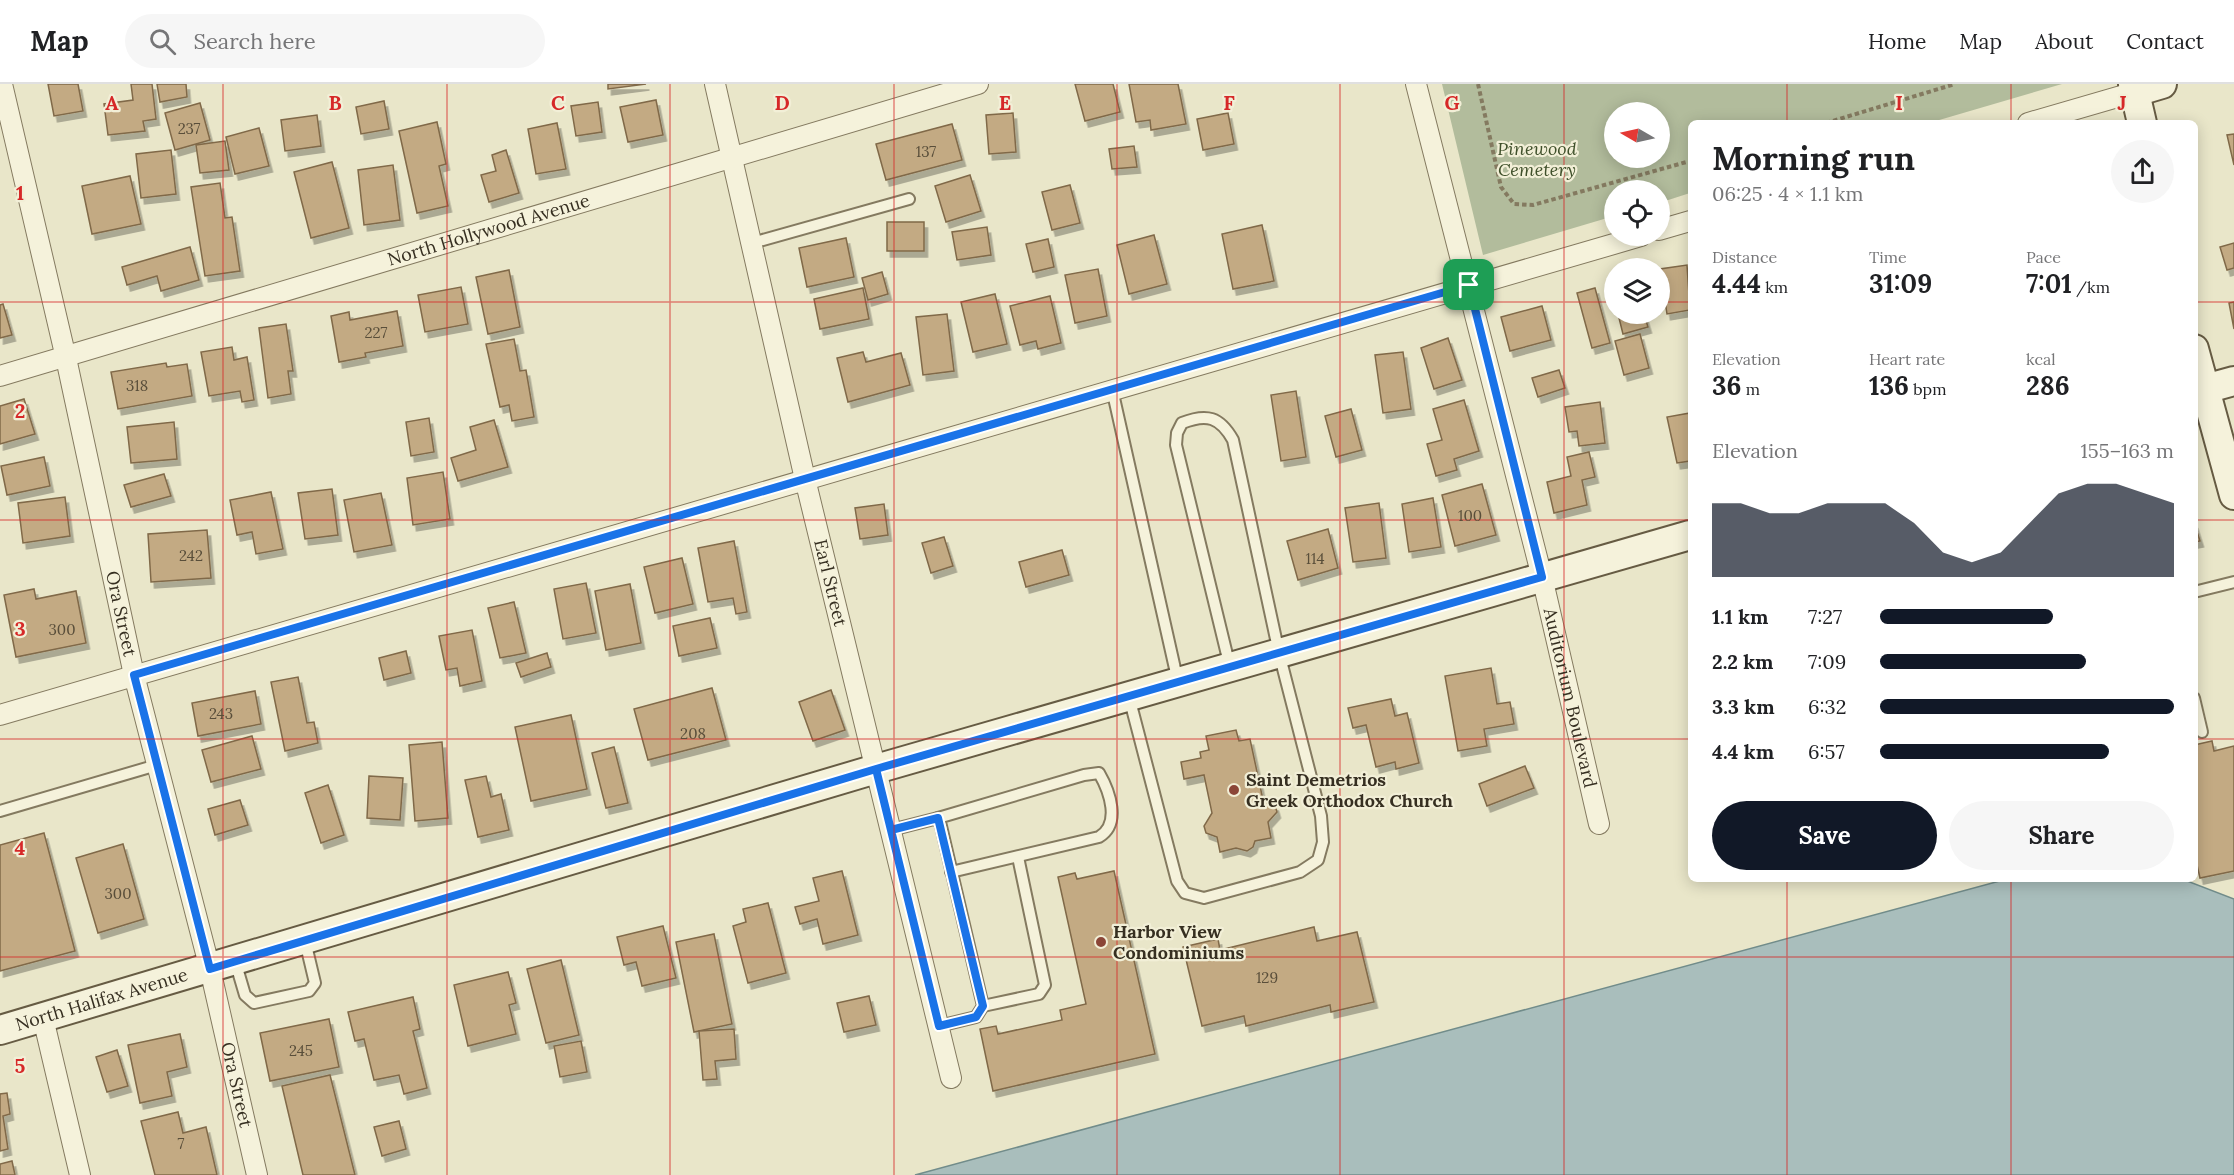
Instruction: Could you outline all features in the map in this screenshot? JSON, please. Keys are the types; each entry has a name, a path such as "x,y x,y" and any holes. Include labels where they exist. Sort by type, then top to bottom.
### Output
{"street":[{"name":"Ora Street","path":"2,84 66,358 134,675 157,765 223,965 257,1175"},
{"name":"Earl Street","path":"715,84 806,479 951,1078"},
{"name":"North Hollywood Avenue","path":"0,376 978,84"},
{"name":"Auditorium Boulevard","path":"1416,84 1455,245 1469,285 1542,577 1599,824"},
{"path":"2038,120 2143,87 2142,120"},
{"path":"1670,227 1688,222"},
{"path":"0,715 1606,246"},
{"path":"2234,381 2199,391 2234,495"},
{"name":"North Halifax Avenue","path":"0,1030 876,769 1688,536"},
{"path":"43,1018 80,1175"}],"lane":[{"path":"752,243 909,199"},
{"path":"1112,389 1178,682"},
{"path":"1129,696 1177,881 1185,893 1204,898 1300,873 1318,860 1323,842 1322,824 1280,653 1233,440 1225,426 1210,418 1197,417 1182,423 1177,432 1176,444 1230,667"},
{"path":"2198,591 2234,582"},
{"path":"2198,715 2202,732"},
{"path":"0,812 157,765"},
{"path":"891,830 1084,775 1099,773 1106,784 1113,822 1107,832 1099,837 951,872"},
{"path":"938,818 983,1006"},
{"path":"939,1026 976,1017 983,1006 1039,994 1045,985 1018,856"},
{"path":"223,965 245,995 254,1003 309,991 315,983 305,940"}],"path":[{"path":"1478,84 1501,187 1514,204 1533,205 1688,162"},
{"path":"1836,120 1954,84"}],"green space":[{"name":"Pinewood Cemetery","path":"1442,84 2062,84 1939,120 1688,120 1688,194 1670,199 1670,180 1604,180 1604,219 1483,255"}],"shaded area":[{"path":"1996,882 2190,882 2234,899 2234,1175 915,1175"}],"building":[{"path":"48,84 78,84 83,111 54,116"},
{"path":"131,84 152,84 156,119 143,121 145,131 108,135 104,104 133,100"},
{"path":"157,84 186,84 187,97 160,102"},
{"path":"608,84 646,84 608,89"},
{"path":"1075,84 1113,84 1120,112 1085,121"},
{"path":"1129,84 1178,84 1186,124 1151,130 1150,120 1136,122"},
{"path":"656,100 663,135 628,142 620,107"},
{"path":"384,101 389,129 361,134 356,107"},
{"path":"598,102 602,132 576,136 571,106"},
{"path":"200,103 210,140 175,150 165,113"},
{"path":"1013,113 1016,152 989,154 986,115"},
{"path":"1228,113 1234,144 1203,150 1197,119"},
{"path":"317,115 321,146 285,151 281,120"},
{"path":"437,122 446,164 439,166 448,206 417,213 399,131"},
{"path":"557,123 566,169 536,174 528,129"},
{"path":"952,124 962,160 886,180 876,144"},
{"path":"259,128 269,166 235,174 226,137"},
{"path":"2234,134 2234,165 2227,135"},
{"path":"225,141 229,170 200,173 196,145"},
{"path":"1134,146 1137,167 1112,169 1109,149"},
{"path":"171,150 176,194 141,198 136,154"},
{"path":"506,150 519,193 489,202 481,175 496,171 492,155"},
{"path":"332,162 349,228 311,238 294,172"},
{"path":"393,165 400,220 364,225 358,170"},
{"path":"970,175 981,211 946,222 935,186"},
{"path":"130,176 141,224 92,234 82,186"},
{"path":"220,183 225,218 232,217 240,271 205,276 191,187"},
{"path":"1070,185 1080,223 1052,230 1042,192"},
{"path":"887,222 924,222 924,251 887,251"},
{"path":"1262,225 1274,281 1233,289 1222,234"},
{"path":"987,227 991,255 957,260 952,232"},
{"path":"1154,235 1167,284 1129,294 1117,245"},
{"path":"846,238 854,277 807,287 799,248"},
{"path":"1048,239 1054,267 1033,272 1026,244"},
{"path":"2234,243 2234,268 2227,270 2220,247"},
{"path":"190,247 199,280 161,291 157,276 127,285 122,267"},
{"path":"1687,265 1688,310 1670,313 1670,268"},
{"path":"1098,269 1107,316 1075,323 1065,275"},
{"path":"509,270 520,327 488,334 476,277"},
{"path":"882,272 888,294 868,300 862,278"},
{"path":"461,287 468,324 425,332 418,295"},
{"path":"863,288 869,319 820,329 814,299"},
{"path":"1595,288 1610,343 1592,348 1577,293"},
{"path":"995,294 1007,344 973,352 961,302"},
{"path":"1050,296 1061,343 1038,349 1036,341 1020,345 1010,306"},
{"path":"2234,302 2234,329 2229,303"},
{"path":"3,304 12,335 0,338 0,305"},
{"path":"1542,306 1551,340 1510,351 1501,317"},
{"path":"397,311 403,346 365,353 366,357 339,362 331,316 349,312 350,320"},
{"path":"947,314 954,371 923,375 916,317"},
{"path":"286,324 293,371 288,371 291,394 268,398 259,328"},
{"path":"1620,324 1647,324 1648,327 1623,334"},
{"path":"1640,334 1649,368 1624,375 1615,341"},
{"path":"1448,338 1462,380 1434,389 1421,348"},
{"path":"514,339 520,371 526,370 534,417 512,421 509,405 500,407 486,344"},
{"path":"232,347 234,360 247,357 254,400 242,402 240,391 209,396 201,352"},
{"path":"863,352 866,362 901,353 910,385 848,402 837,358"},
{"path":"1403,352 1411,409 1383,413 1375,355"},
{"path":"166,363 167,367 187,364 192,396 118,409 111,372"},
{"path":"1559,370 1565,388 1538,397 1532,378"},
{"path":"1296,391 1306,457 1281,461 1271,395"},
{"path":"24,399 35,434 0,444 0,406"},
{"path":"1464,400 1479,451 1454,459 1457,470 1436,476 1427,444 1442,440 1433,409"},
{"path":"1600,402 1605,443 1579,446 1577,431 1569,432 1565,407"},
{"path":"1351,409 1362,450 1336,457 1325,416"},
{"path":"1688,413 1688,461 1677,463 1667,417"},
{"path":"429,418 434,452 411,456 406,422"},
{"path":"494,420 508,467 458,481 451,458 476,450 470,427"},
{"path":"174,422 177,459 131,463 127,427"},
{"path":"1589,452 1595,477 1582,480 1587,505 1554,513 1547,482 1571,476 1567,457"},
{"path":"44,457 50,486 7,495 1,466"},
{"path":"443,472 450,519 413,525 407,478"},
{"path":"164,474 171,496 131,507 124,485"},
{"path":"1482,484 1496,535 1455,546 1442,495"},
{"path":"332,489 338,535 305,539 298,493"},
{"path":"271,492 283,549 256,554 252,532 237,535 230,500"},
{"path":"381,493 392,545 354,552 344,500"},
{"path":"65,497 70,536 23,543 18,503"},
{"path":"1433,498 1441,547 1409,552 1402,504"},
{"path":"1379,503 1386,558 1353,562 1345,508"},
{"path":"884,504 888,535 860,539 855,508"},
{"path":"1328,529 1338,568 1298,580 1287,541"},
{"path":"207,530 211,578 151,582 148,534"},
{"path":"944,537 953,566 931,573 922,543"},
{"path":"734,541 747,612 736,614 733,598 708,602 698,548"},
{"path":"1062,550 1069,575 1026,587 1019,562"},
{"path":"682,558 693,604 655,613 644,567"},
{"path":"586,583 596,633 563,639 554,589"},
{"path":"630,584 641,643 606,650 595,591"},
{"path":"34,589 36,599 76,591 86,643 16,657 4,595"},
{"path":"514,602 526,653 500,658 488,608"},
{"path":"710,618 717,648 679,656 673,626"},
{"path":"472,630 482,681 460,686 457,668 446,670 439,636"},
{"path":"406,651 411,673 384,680 379,658"},
{"path":"547,653 551,667 521,677 516,663"},
{"path":"1491,668 1497,704 1510,702 1514,724 1484,729 1487,746 1458,751 1445,676"},
{"path":"298,677 307,723 314,722 318,743 285,751 271,682"},
{"path":"712,688 726,740 648,760 634,709"},
{"path":"831,690 845,730 813,741 799,702"},
{"path":"255,691 261,724 198,736 192,703"},
{"path":"1391,699 1395,716 1407,713 1419,763 1396,769 1395,762 1376,767 1366,725 1353,728 1348,708"},
{"path":"571,715 587,789 531,801 515,727"},
{"name":"Saint Demetrios Greek Orthodox Church","path":"1236,730 1239,741 1250,739 1263,800 1275,805 1277,812 1268,822 1271,838 1255,841 1253,847 1247,851 1236,848 1220,852 1217,837 1206,833 1204,826 1212,813 1204,775 1184,779 1181,762 1201,758 1200,752 1209,750 1206,736"},
{"path":"252,736 261,769 211,782 202,750"},
{"path":"2212,741 2214,751 2234,746 2234,871 2200,878 2198,869 2198,744"},
{"path":"442,742 448,818 415,821 409,745"},
{"path":"614,747 628,803 606,808 592,753"},
{"path":"1525,766 1534,788 1487,806 1479,784"},
{"path":"369,776 403,778 400,820 367,818"},
{"path":"486,776 491,797 501,794 509,830 478,837 465,780"},
{"path":"328,785 344,835 321,843 305,793"},
{"path":"240,800 248,825 215,835 208,809"},
{"path":"44,833 75,951 0,971 0,845"},
{"path":"123,844 144,919 98,933 76,858"},
{"path":"842,871 858,935 823,944 817,919 800,924 795,907 819,901 813,878"},
{"name":"Harbor View Condominiums","path":"1114,871 1155,1054 993,1091 980,1029 996,1026 998,1034 1062,1020 1060,1010 1086,1004 1058,877 1075,873 1077,879"},
{"path":"768,903 786,973 748,983 733,926 746,922 743,909"},
{"path":"663,926 676,978 642,986 636,962 624,965 617,937"},
{"path":"1314,927 1317,941 1357,932 1374,1002 1331,1012 1330,1005 1246,1026 1244,1016 1202,1026 1183,947 1218,939 1220,950"},
{"path":"714,934 732,1024 694,1032 676,942"},
{"path":"561,960 579,1035 546,1043 527,969"},
{"path":"508,972 516,1003 509,1005 516,1034 468,1046 454,985"},
{"path":"869,996 876,1025 844,1032 837,1003"},
{"path":"413,997 420,1029 413,1031 427,1088 404,1094 399,1075 374,1080 364,1039 355,1041 348,1012"},
{"path":"329,1019 339,1067 270,1081 260,1033"},
{"path":"734,1029 736,1059 715,1061 717,1079 703,1080 699,1031"},
{"path":"180,1034 187,1067 167,1072 172,1096 140,1103 128,1045"},
{"path":"581,1041 587,1072 560,1077 554,1046"},
{"path":"117,1050 128,1086 107,1092 96,1057"},
{"path":"330,1075 355,1175 303,1175 282,1086"},
{"path":"7,1093 10,1114 3,1116 8,1149 0,1151 0,1094"},
{"path":"178,1112 183,1133 206,1127 217,1175 155,1175 141,1121"},
{"path":"399,1121 406,1149 382,1156 374,1127"},
{"path":"12,1161 15,1175 0,1175 0,1164"}],"place":[{"name":"Saint Demetrios Greek Orthodox Church","path":"1234,790"},
{"name":"Harbor View Condominiums","path":"1101,942"}],"route":[{"path":"1469,285 134,675 210,969 876,769 891,830 938,818 983,1006 976,1017 939,1026 876,769 1542,577 1469,285"}]}
